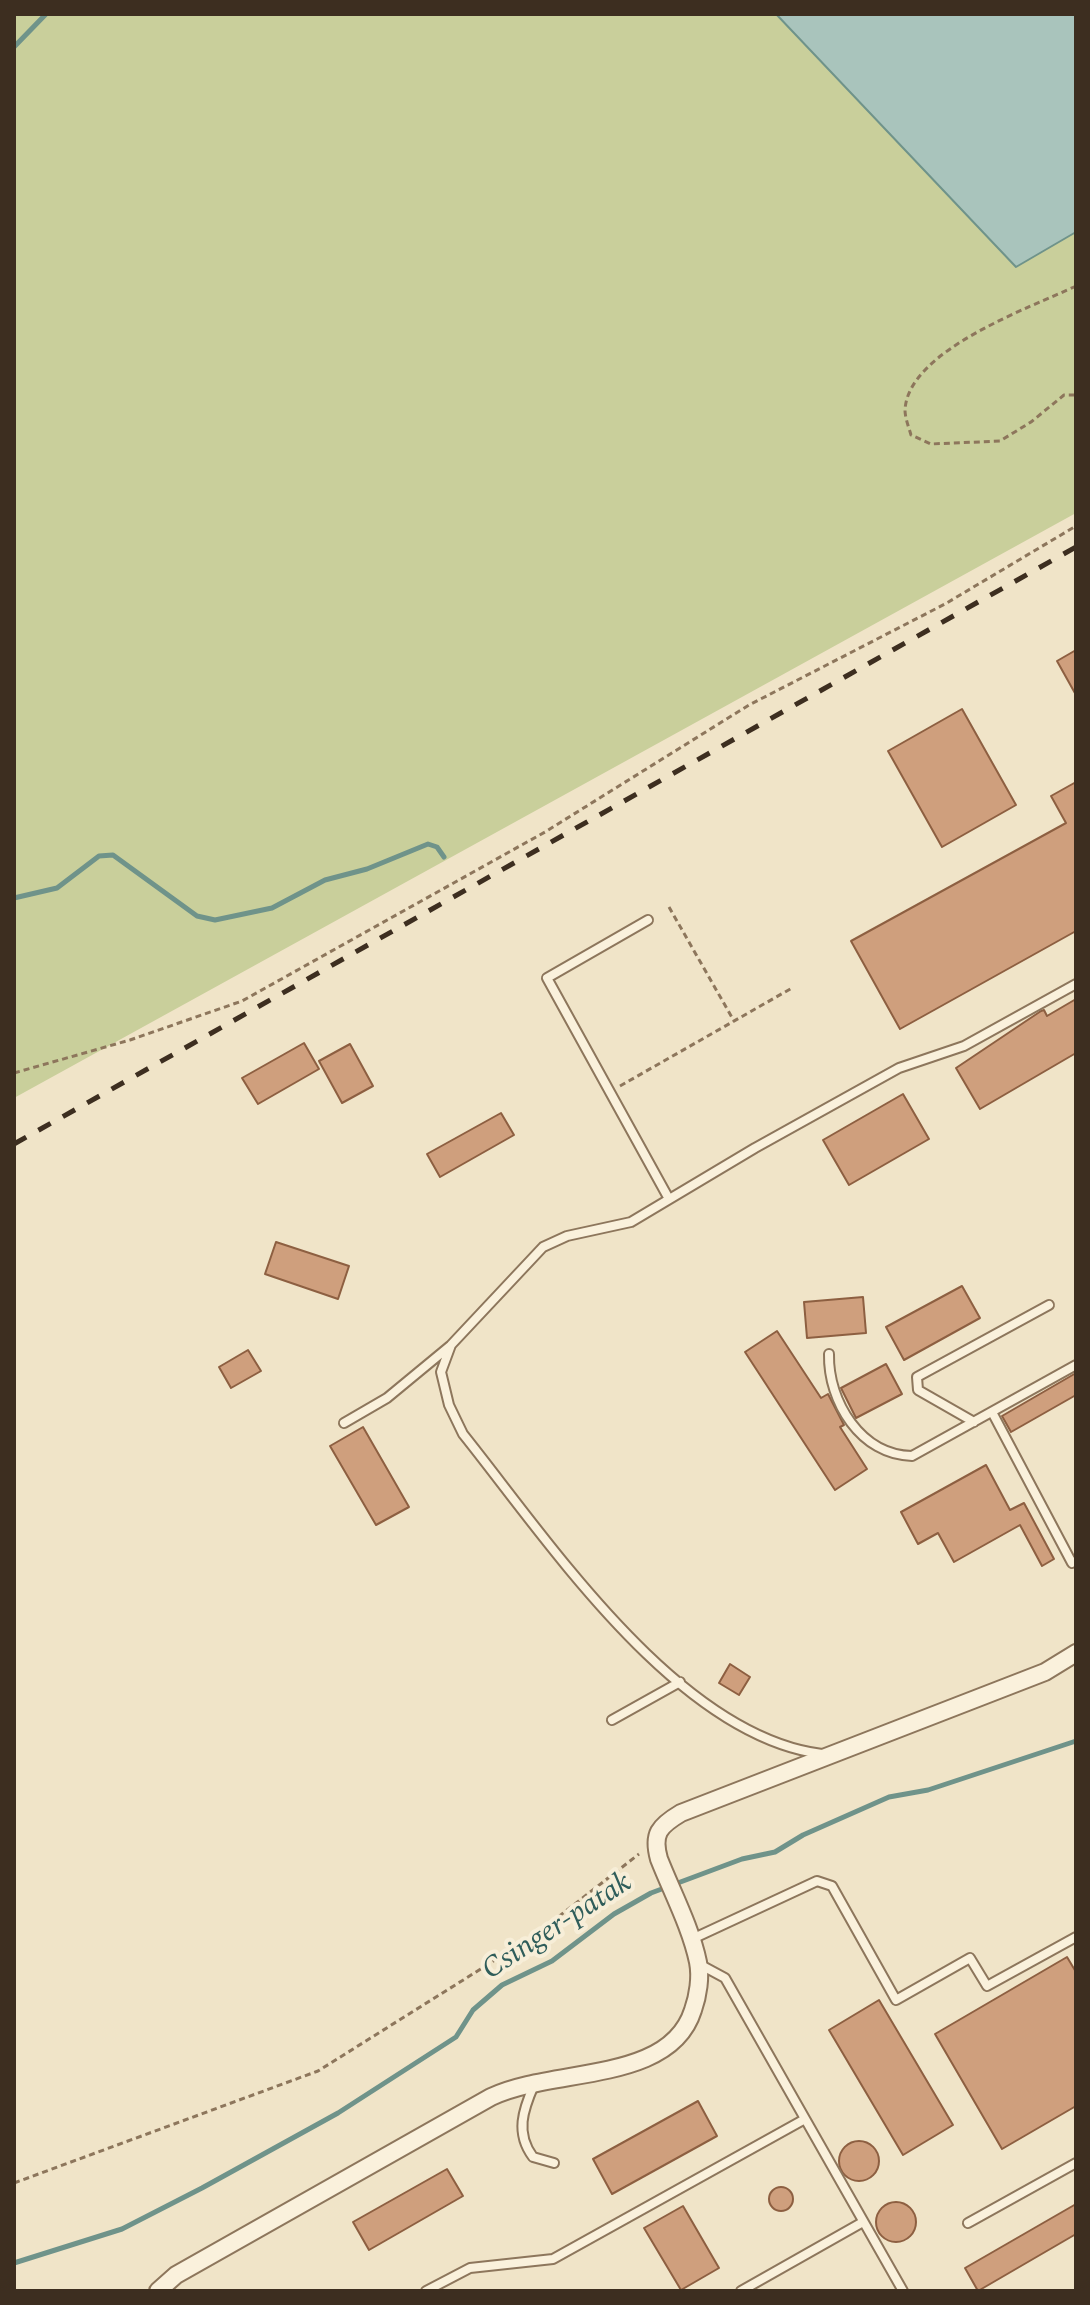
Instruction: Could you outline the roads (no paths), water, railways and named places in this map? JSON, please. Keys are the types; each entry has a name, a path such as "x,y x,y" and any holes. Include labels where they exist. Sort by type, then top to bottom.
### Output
{"street":[{"path":"158,2291 176,2275 491,2097 536,2080 628,2066 669,2049 688,2026 698,1997 699,1964 654,1842 660,1826 681,1813 1045,1672 1076,1653"}],"lane":[{"path":"648,920 547,978 669,1199"},
{"path":"344,1423 387,1398 451,1345 543,1247 567,1236 631,1222 899,1068 964,1046 1076,984"},
{"path":"974,1422 918,1390 917,1377 1049,1305"},
{"path":"451,1345 441,1372 449,1405 463,1434 622,1632 680,1682 727,1716 779,1743 832,1755"},
{"path":"829,1354 835,1394 847,1417 881,1450 912,1456 1076,1365"},
{"path":"992,1412 1072,1563 1076,1561"},
{"path":"612,1720 680,1682"},
{"path":"690,1941 817,1881 832,1886 896,2000 970,1958 987,1986 1076,1937"},
{"path":"699,1964 725,1978 903,2291"},
{"path":"536,2080 523,2112 522,2138 533,2157 554,2163"},
{"path":"426,2291 470,2268 553,2259 805,2119"},
{"path":"968,2223 1076,2163"},
{"path":"741,2291 863,2222"}],"water":[{"path":"776,14 1076,14 1076,232 1016,267"}],"waterway":[{"path":"14,47 46,14"},
{"path":"14,898 57,888 99,856 113,855 197,916 215,920 272,908 325,880 367,869 428,844 437,847 444,857"},
{"name":"Csinger-patak","path":"14,2263 122,2229 338,2113 456,2037 473,2010 502,1985 552,1961 614,1914 651,1893 742,1859 775,1852 803,1835 889,1797 928,1790 1076,1741"}],"railway":[{"path":"14,1144 1076,547"}]}
